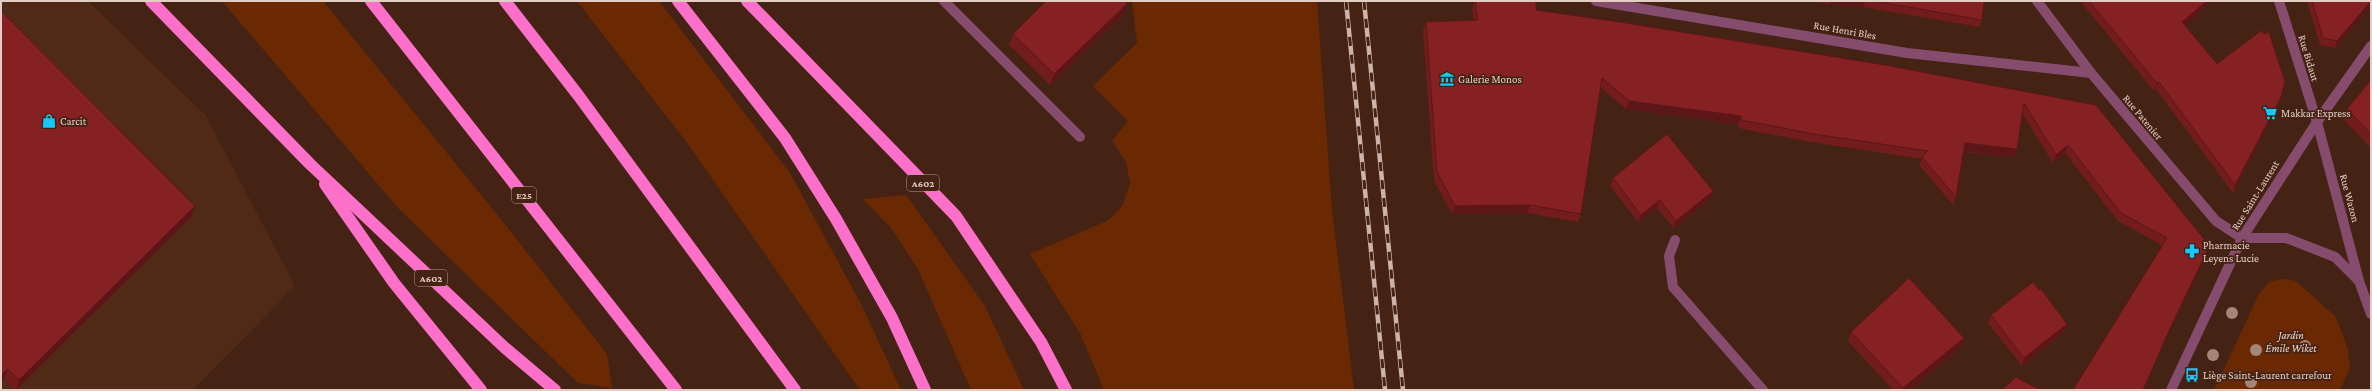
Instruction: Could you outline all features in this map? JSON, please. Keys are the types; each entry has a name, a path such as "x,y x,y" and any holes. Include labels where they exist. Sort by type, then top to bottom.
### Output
{"highway":[{"name":"A602","path":"152,1 310,164 504,347 555,390"},
{"name":"E25","path":"371,1 676,390"},
{"path":"505,1 578,95 795,390"},
{"path":"678,1 793,150 836,220 892,318 925,390"},
{"name":"A602","path":"747,1 956,216 1041,342 1066,390"},
{"name":"A602","path":"310,164 394,283 481,390"}],"street":[{"path":"944,1 1080,137"},
{"name":"Rue Henri Bles","path":"1596,1 1907,53 2091,74"},
{"name":"Rue Patenier","path":"2037,1 2091,74 2216,221 2242,238"},
{"name":"Rue Bidaut","path":"2279,1 2317,122"},
{"name":"Rue Saint-Laurent","path":"2171,390 2242,238 2317,122 2371,46"},
{"name":"Rue Wazon","path":"2317,122 2359,282 2371,314"},
{"name":"Rue Wazon","path":"2242,238 2286,238 2313,247 2335,257 2359,282"},
{"path":"1675,240 1669,256 1672,287 1763,390"}],"shaded area":[{"path":"1,1 88,1 206,116 295,286 193,390 1,390"}],"green space":[{"path":"222,1 323,1 500,218 607,354 612,388 578,383 399,209"},
{"path":"577,1 659,1 790,173 862,306 901,390 860,390 688,144"},
{"path":"1132,1 1317,1 1332,210 1354,390 1104,390 1080,333 1030,254 1109,220 1123,205 1130,183 1126,162 1112,141 1128,121 1093,86 1137,43"},
{"path":"906,195 985,306 1024,390 971,390 918,269 891,228 863,199"},
{"name":"Jardin Émile Wiket","path":"2284,279 2296,281 2336,317 2348,350 2350,368 2340,390 2214,390 2259,294 2269,282"}],"building":[{"path":"1046,1 1127,1 1127,4 1054,74 1013,34"},
{"path":"1475,1 1536,1 1536,10 1620,22 1885,65 2096,105 2208,244 2206,253 2143,390 2073,390 2167,238 2121,213 2068,145 2056,155 2024,103 2017,149 1965,143 1956,197 1922,157 1928,151 1814,134 1741,120 1741,116 1629,101 1602,78 1581,214 1530,205 1455,206 1437,172 1426,22 1478,20"},
{"path":"1874,1 1984,1 1982,20"},
{"path":"2089,1 2207,1 2182,22 2217,64 2262,30 2264,34 2269,32 2285,82 2281,97 2235,185 2159,82 2157,83"},
{"path":"2312,1 2371,1 2337,41 2323,38"},
{"name":"Carcit","path":"1,11 195,206 19,380 8,369 1,375"},
{"path":"2371,80 2371,134 2347,109"},
{"path":"1667,134 1713,191 1676,221 1660,200 1641,215 1613,178"},
{"path":"1909,278 1964,338 1903,388 1851,332"},
{"path":"2033,282 2039,290 2041,289 2067,324 2024,358 1991,315"},
{"path":"2016,377 2040,390 2002,390"}],"railway":[{"path":"1346,1 1385,390"},
{"path":"1364,1 1403,390"}],"place":[{"name":"Galerie Monos","path":"1447,79"},
{"name":"Makkar Express","path":"2270,113"},
{"name":"Carcit","path":"49,121"},
{"name":"Pharmacie Leyens Lucie","path":"2192,251"},
{"name":"Liège Saint-Laurent carrefour","path":"2192,375"}]}
